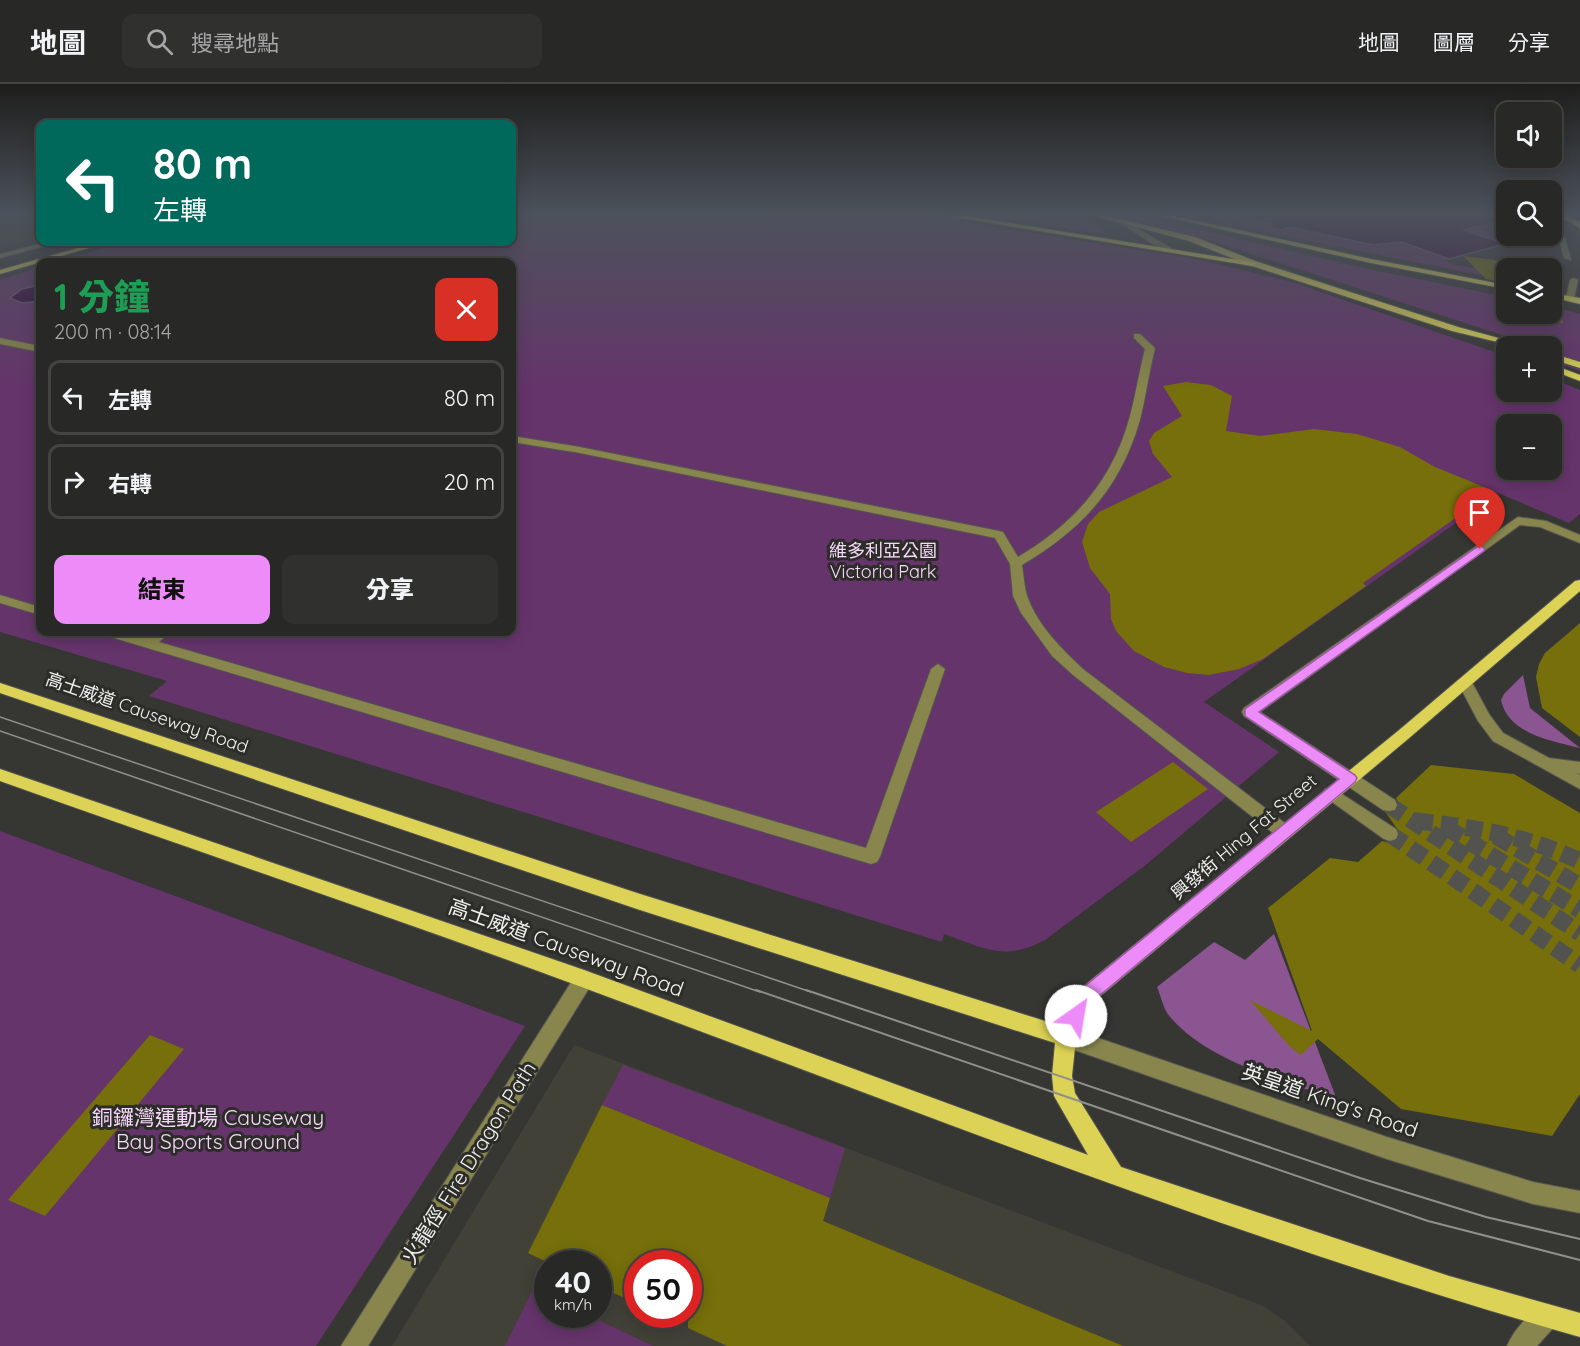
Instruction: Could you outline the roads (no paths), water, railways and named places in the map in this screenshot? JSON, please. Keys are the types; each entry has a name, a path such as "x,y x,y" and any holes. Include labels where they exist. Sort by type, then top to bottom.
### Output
{"main road":[{"path":"1282,273 1455,329 1496,338"},
{"path":"1433,273 1496,285"},
{"path":"1562,297 1580,300"},
{"path":"1455,329 1496,347"},
{"path":"1562,360 1580,366"},
{"path":"1562,371 1580,378"},
{"name":"興發街 Hing Fat Street","path":"1113,1175 1065,1096 1062,1076 1066,1037 1086,996 1580,584"},
{"name":"高士威道 Causeway Road","path":"0,688 637,901 1066,1037"},
{"name":"高士威道 Causeway Road","path":"0,775 584,979 1113,1175"},
{"path":"1113,1175 1449,1288 1580,1325"}],"street":[{"path":"1570,298 1574,280"},
{"path":"1016,564 1075,524 1104,491 1123,459 1143,388 1149,348 1137,336"},
{"path":"0,341 36,348"},
{"path":"516,440 580,450 999,535 1016,564 1020,596 1028,614 1057,653 1078,672 1284,832"},
{"path":"1389,805 1249,712 1518,521 1542,524 1580,539"},
{"path":"0,599 36,610"},
{"path":"123,636 871,857 938,669"},
{"path":"148,643 158,636"},
{"path":"1464,681 1483,717 1498,737 1580,783"},
{"path":"1540,760 1580,768"},
{"path":"1331,793 1390,834"},
{"name":"火龍徑 Fire Dragon Path","path":"354,1346 584,979"},
{"name":"英皇道 King's Road","path":"1066,1037 1387,1148 1533,1192 1580,1202"},
{"path":"1520,1346 1546,1317"}],"tunnel":[{"path":"1389,805 1580,933"},
{"path":"1416,821 1500,834 1540,845 1580,861"},
{"path":"1447,828 1580,910"},
{"path":"1390,834 1580,965"},
{"path":"1496,836 1580,886"}],"tram line":[{"path":"0,717 811,992"},
{"path":"0,731 760,992"},
{"path":"756,990 1428,1221 1580,1260"},
{"path":"806,990 1360,1178 1486,1217 1580,1239"}],"park label":[{"name":"維多利亞公園 Victoria Park","path":"883,561"},
{"name":"銅鑼灣運動場 Causeway Bay Sports Ground","path":"208,1130"}]}
